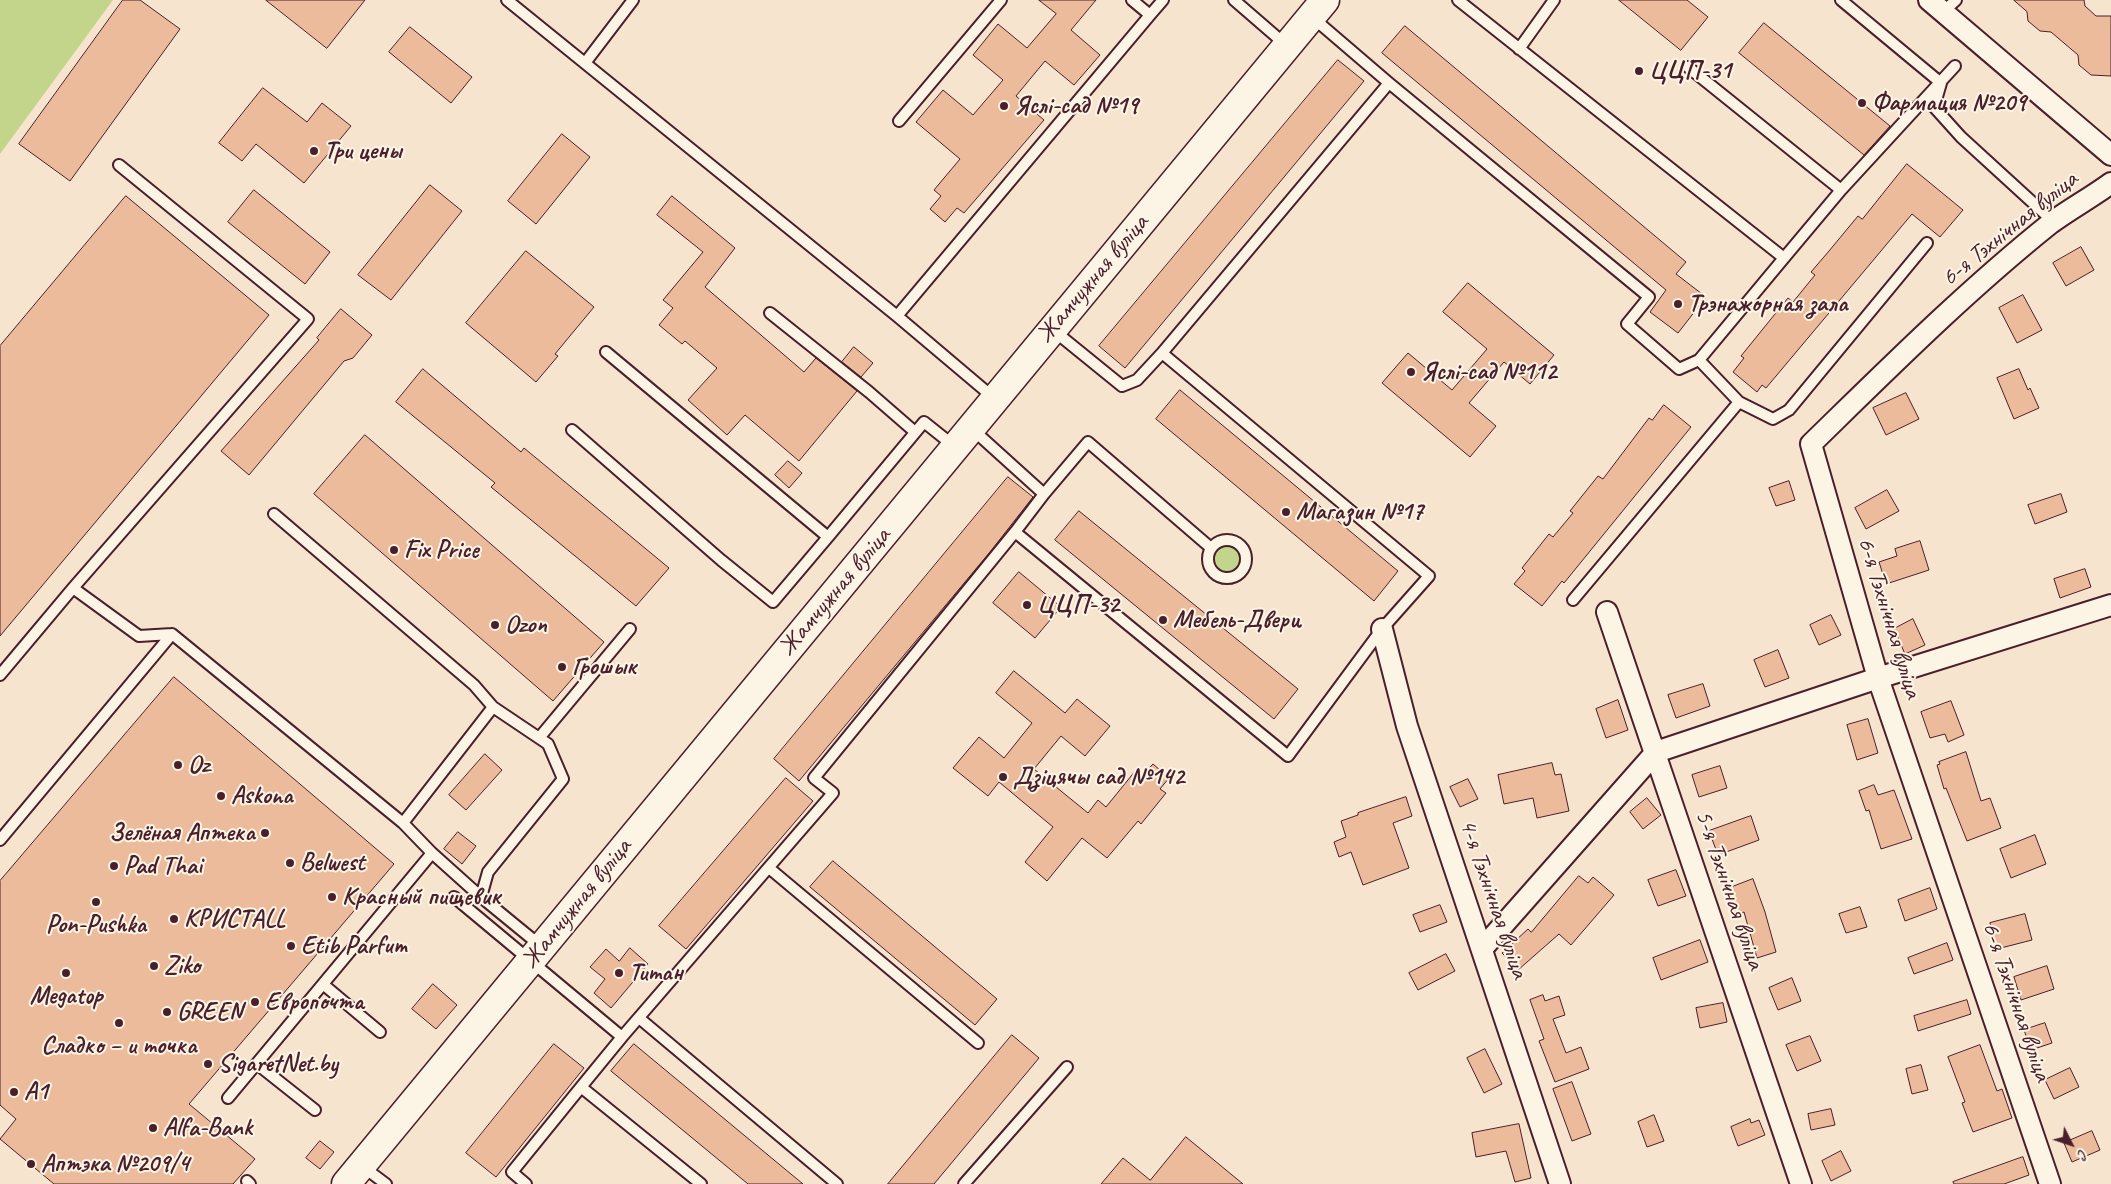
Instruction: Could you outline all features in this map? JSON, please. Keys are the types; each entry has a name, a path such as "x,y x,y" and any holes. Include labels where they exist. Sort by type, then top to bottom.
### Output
{"main road":[{"name":"Жамчужная вуліца","path":"354,1175 1318,8"}],"street":[{"path":"1943,4 2111,155"},
{"name":"6-я Тэхнічная вуліца","path":"2050,1184 1878,678 1811,444 1919,339 2004,262 2054,222 2111,182"},
{"path":"1482,950 1656,752 1878,678 2111,605"},
{"name":"5-я Тэхнічная вуліца","path":"1608,612 1800,1184"},
{"name":"4-я Тэхнічная вуліца","path":"1382,629 1407,726 1560,1184"}],"lane":[{"path":"507,0 897,316 995,398"},
{"path":"585,62 633,0"},
{"path":"899,121 1001,0"},
{"path":"1132,0 1150,15"},
{"path":"897,316 1163,0"},
{"path":"1234,0 1286,45"},
{"path":"1519,49 1554,0"},
{"path":"1841,0 1940,83"},
{"path":"1463,1 1519,49 1784,258"},
{"path":"1318,8 1389,83 1649,297 1627,324 1679,369 1699,360 1841,190 1954,66"},
{"path":"1688,67 1841,190"},
{"path":"1052,330 1122,386 1137,380 1162,353 1389,83"},
{"path":"1940,83 1934,107 1961,137 2054,222"},
{"path":"0,675 73,588 308,319 119,165"},
{"path":"1699,360 1739,402 1773,419 1789,410 1927,243"},
{"path":"770,313 869,392 915,432"},
{"path":"606,352 828,537"},
{"path":"1015,532 1288,756 1382,629 1429,576 1162,353"},
{"path":"1573,600 1739,402"},
{"path":"572,430 721,560 773,602 924,422 963,437 1044,494"},
{"path":"526,1184 512,1172 622,1037 833,794 814,778 1088,442 1212,548"},
{"path":"274,514 474,685 493,707 548,744 563,779 488,872 481,897"},
{"path":"73,588 139,636 172,634 403,823 432,853 481,897 536,954 622,1037"},
{"path":"539,738 630,629"},
{"path":"0,840 172,634"},
{"path":"403,823 493,707"},
{"path":"228,1098 432,853"},
{"path":"769,868 978,1043"},
{"path":"454,897 536,954"},
{"path":"324,985 380,1032"},
{"path":"639,1018 837,1184"},
{"path":"257,1064 315,1110"},
{"path":"964,1184 1067,1066"},
{"path":"581,1087 701,1184"},
{"path":"354,1175 386,1184"}],"green space":[{"path":"0,0 113,0 0,154"},
{"path":"1228,546 1237,550 1241,559 1237,568 1228,572 1219,568 1215,559 1219,550"}],"building":[{"path":"123,0 140,0 180,29 70,181 19,144"},
{"path":"266,0 365,0 327,48"},
{"name":"Яслі-сад №19","path":"1039,0 1096,0 1071,30 1100,55 1074,85 1045,61 1016,96 1044,120 964,213 957,208 945,222 930,209 941,196 934,190 960,159 916,122 943,90 973,115 1003,80 973,55 998,24 1027,48 1056,14"},
{"path":"1619,0 1687,0 1708,17 1681,50"},
{"path":"2014,0 2084,0 2085,6 2096,16 2111,16 2111,76 2091,75 2079,65 2078,55 2051,32 2040,31 2028,21 2027,12"},
{"path":"1764,23 1890,126 1864,155 1739,53"},
{"path":"1405,26 1686,262 1676,274 1706,297 1678,333 1650,312 1666,290 1382,53"},
{"path":"410,27 472,77 451,103 389,52"},
{"path":"1338,60 1364,81 1125,368 1099,346"},
{"path":"263,88 307,122 322,103 351,126 304,183 256,144 242,161 219,143"},
{"path":"562,134 590,157 536,224 508,201"},
{"path":"1907,164 1963,210 1940,237 1912,214 1766,388 1762,385 1757,392 1733,372 1744,358 1741,356 1788,298 1793,302 1815,275 1811,272 1858,216 1862,219"},
{"path":"430,185 462,211 391,300 358,275"},
{"path":"254,190 330,252 305,284 228,222"},
{"path":"126,196 269,315 0,636 0,346"},
{"path":"672,196 735,248 705,287 804,372 816,358 857,391 799,461 745,415 727,435 688,400 717,368 685,341 682,344 659,325 673,308 663,300 703,252 657,215"},
{"path":"2081,247 2094,270 2066,286 2053,263"},
{"path":"526,251 594,307 555,354 558,356 536,382 466,323"},
{"name":"Яслі-сад №112","path":"1468,283 1554,355 1530,384 1504,362 1469,403 1496,426 1470,457 1382,383 1408,353 1452,390 1487,349 1443,312"},
{"path":"2023,295 2042,330 2017,343 1999,308"},
{"path":"341,309 372,335 353,358 344,361 249,475 221,451 319,340 317,338"},
{"path":"854,347 873,363 861,377 842,362"},
{"path":"423,369 521,452 524,448 669,568 636,606 491,487 495,483 396,402"},
{"path":"2019,369 2028,390 2030,388 2039,408 2014,419 1997,378"},
{"path":"1180,390 1398,571 1374,601 1156,419"},
{"path":"1906,393 1919,419 1886,435 1873,408"},
{"path":"1664,405 1691,427 1564,583 1562,581 1542,606 1514,584 1525,571 1522,568 1549,534 1553,537 1573,513 1570,511 1598,476 1603,479 1649,418 1652,420"},
{"path":"365,435 604,642 553,701 314,494"},
{"path":"788,461 802,473 789,488 775,475"},
{"path":"1008,477 1033,497 990,552 799,781 774,759"},
{"path":"1789,481 1795,500 1776,506 1769,488"},
{"path":"1887,490 1899,511 1866,529 1855,508"},
{"path":"2061,494 2067,512 2035,524 2028,505"},
{"path":"1079,511 1298,689 1274,719 1055,540"},
{"path":"1920,541 1929,570 1886,584 1879,562 1897,556 1895,549"},
{"path":"2085,569 2091,587 2060,598 2054,579"},
{"name":"ЦЦП-32","path":"1019,572 1061,607 1035,638 993,603"},
{"path":"1831,615 1841,635 1819,645 1810,625"},
{"path":"1913,619 1925,645 1905,654 1894,629"},
{"path":"1778,650 1789,678 1765,687 1754,660"},
{"name":"Дзіцячы сад №142","path":"1014,671 1065,713 1077,699 1110,726 1085,756 1061,736 1034,769 1088,813 1098,800 1106,807 1136,770 1143,775 1153,764 1169,778 1160,789 1166,793 1141,824 1138,821 1107,858 1082,838 1047,881 1025,862 1053,827 999,782 988,796 953,768 979,737 1004,758 1032,723 996,693"},
{"name":"КРИСТАLL","path":"174,677 394,864 189,1104 255,1159 233,1184 54,1184 0,1139 16,1119 0,1105 0,881"},
{"path":"1703,684 1710,706 1676,718 1668,695"},
{"path":"1618,700 1628,730 1606,738 1596,709"},
{"path":"1951,701 1964,735 1948,742 1945,734 1930,738 1921,712"},
{"path":"1868,719 1878,753 1857,760 1847,725"},
{"path":"1966,752 1981,801 1990,798 2001,828 1967,841 1946,788 1944,789 1937,765 1940,764 1939,762"},
{"path":"485,754 502,770 466,810 449,795"},
{"path":"1552,763 1555,775 1561,774 1569,811 1537,818 1533,798 1504,804 1498,775"},
{"path":"1720,766 1727,788 1699,797 1692,775"},
{"path":"786,778 813,801 686,949 659,926"},
{"path":"1468,779 1478,799 1460,807 1450,787"},
{"path":"1874,785 1878,795 1894,790 1912,839 1881,849 1869,810 1866,811 1859,791"},
{"path":"1406,797 1412,816 1393,823 1409,868 1363,885 1351,852 1339,857 1334,842 1346,837 1341,821 1358,815 1358,813"},
{"path":"1647,798 1661,815 1643,829 1630,812"},
{"path":"1751,816 1759,840 1718,855 1709,831"},
{"path":"458,832 476,846 462,864 444,849"},
{"path":"2035,835 2046,864 2011,878 2000,849"},
{"path":"833,861 997,999 975,1025 810,887"},
{"path":"1676,870 1686,896 1658,906 1648,880"},
{"path":"1579,876 1588,883 1593,877 1614,895 1571,945 1559,934 1518,970 1502,953 1528,929 1531,932"},
{"path":"1753,879 1765,912 1776,952 1757,958 1744,912 1737,915 1727,889"},
{"path":"1930,888 1937,909 1905,921 1898,900"},
{"path":"1440,905 1447,922 1420,932 1413,915"},
{"path":"1860,907 1867,927 1846,933 1839,914"},
{"path":"2025,914 2032,940 1997,949 1990,923"},
{"path":"1700,940 1708,962 1661,980 1653,958"},
{"path":"1947,943 1953,960 1914,974 1908,958"},
{"name":"Титан","path":"630,948 648,964 611,1008 594,993 605,979 590,967 606,949 619,961"},
{"path":"1446,954 1455,971 1418,990 1409,973"},
{"path":"2047,966 2054,989 2021,1000 2014,977"},
{"path":"1792,978 1801,1001 1778,1010 1769,988"},
{"path":"433,984 457,1005 436,1029 412,1009"},
{"path":"1543,995 1545,1001 1559,996 1565,1015 1553,1019 1566,1053 1581,1047 1589,1069 1555,1082 1539,1041 1544,1039 1530,1000"},
{"path":"1967,1000 1971,1014 1918,1031 1914,1016"},
{"path":"1723,1003 1727,1022 1700,1028 1696,1008"},
{"path":"2045,1023 2052,1043 2031,1050 2024,1030"},
{"path":"1012,1035 1039,1058 934,1184 888,1184"},
{"path":"1810,1036 1821,1061 1797,1071 1786,1045"},
{"path":"554,1044 584,1068 496,1177 466,1153"},
{"path":"634,1044 803,1184 748,1184 611,1071"},
{"path":"1980,1045 1997,1091 2002,1089 2012,1118 1973,1132 1962,1103 1965,1102 1948,1057"},
{"path":"1485,1049 1502,1084 1484,1093 1467,1058"},
{"path":"1921,1065 1928,1090 1912,1094 1906,1069"},
{"path":"2070,1068 2079,1087 2054,1099 2045,1080"},
{"path":"1572,1082 1591,1134 1572,1141 1553,1089"},
{"path":"1831,1109 1835,1125 1811,1130 1808,1114"},
{"path":"1654,1115 1664,1141 1647,1147 1638,1122"},
{"path":"1750,1119 1751,1123 1759,1120 1765,1135 1738,1146 1731,1127"},
{"path":"1519,1124 1531,1178 1515,1182 1506,1151 1476,1157 1472,1133"},
{"path":"2092,1131 2100,1150 2072,1162 2064,1143"},
{"path":"1186,1137 1243,1184 1101,1184 1123,1158 1150,1180"},
{"path":"320,1141 334,1152 320,1169 306,1158"},
{"path":"1841,1151 1851,1171 1831,1181 1822,1161"},
{"path":"2023,1157 2029,1175 2004,1184 1954,1184 1953,1182"}],"place":[{"name":"ЦЦП-31","path":"1639,71"},
{"name":"Фармация №209","path":"1862,103"},
{"name":"Яслі-сад №19","path":"1004,106"},
{"name":"Три цены","path":"314,151"},
{"name":"Трэнажорная зала","path":"1678,304"},
{"name":"Яслі-сад №112","path":"1411,372"},
{"name":"Магазин №17","path":"1286,512"},
{"name":"Fix Price","path":"394,550"},
{"name":"ЦЦП-32","path":"1027,605"},
{"name":"Мебель-Двери","path":"1163,620"},
{"name":"Ozon","path":"495,625"},
{"name":"Грошык","path":"562,667"},
{"name":"Oz","path":"178,765"},
{"name":"Дзіцячы сад №142","path":"1003,777"},
{"name":"Askona","path":"221,796"},
{"name":"Зелёная Аптека","path":"265,833"},
{"name":"Belwest","path":"290,863"},
{"name":"Pad Thai","path":"114,866"},
{"name":"Красный пищевик","path":"332,897"},
{"name":"Pon-Pushka","path":"96,902"},
{"name":"КРИСТАLL","path":"174,919"},
{"name":"Etib Parfum","path":"291,946"},
{"name":"Ziko","path":"154,966"},
{"name":"Megatop","path":"66,973"},
{"name":"Титан","path":"619,973"},
{"name":"Европочта","path":"255,1002"},
{"name":"GREEN","path":"167,1012"},
{"name":"Сладко – и точка","path":"119,1023"},
{"name":"SigaretNet.by","path":"208,1064"},
{"name":"A1","path":"14,1092"},
{"name":"Alfa-Bank","path":"153,1128"},
{"name":"Аптэка №209/4","path":"31,1164"}]}
